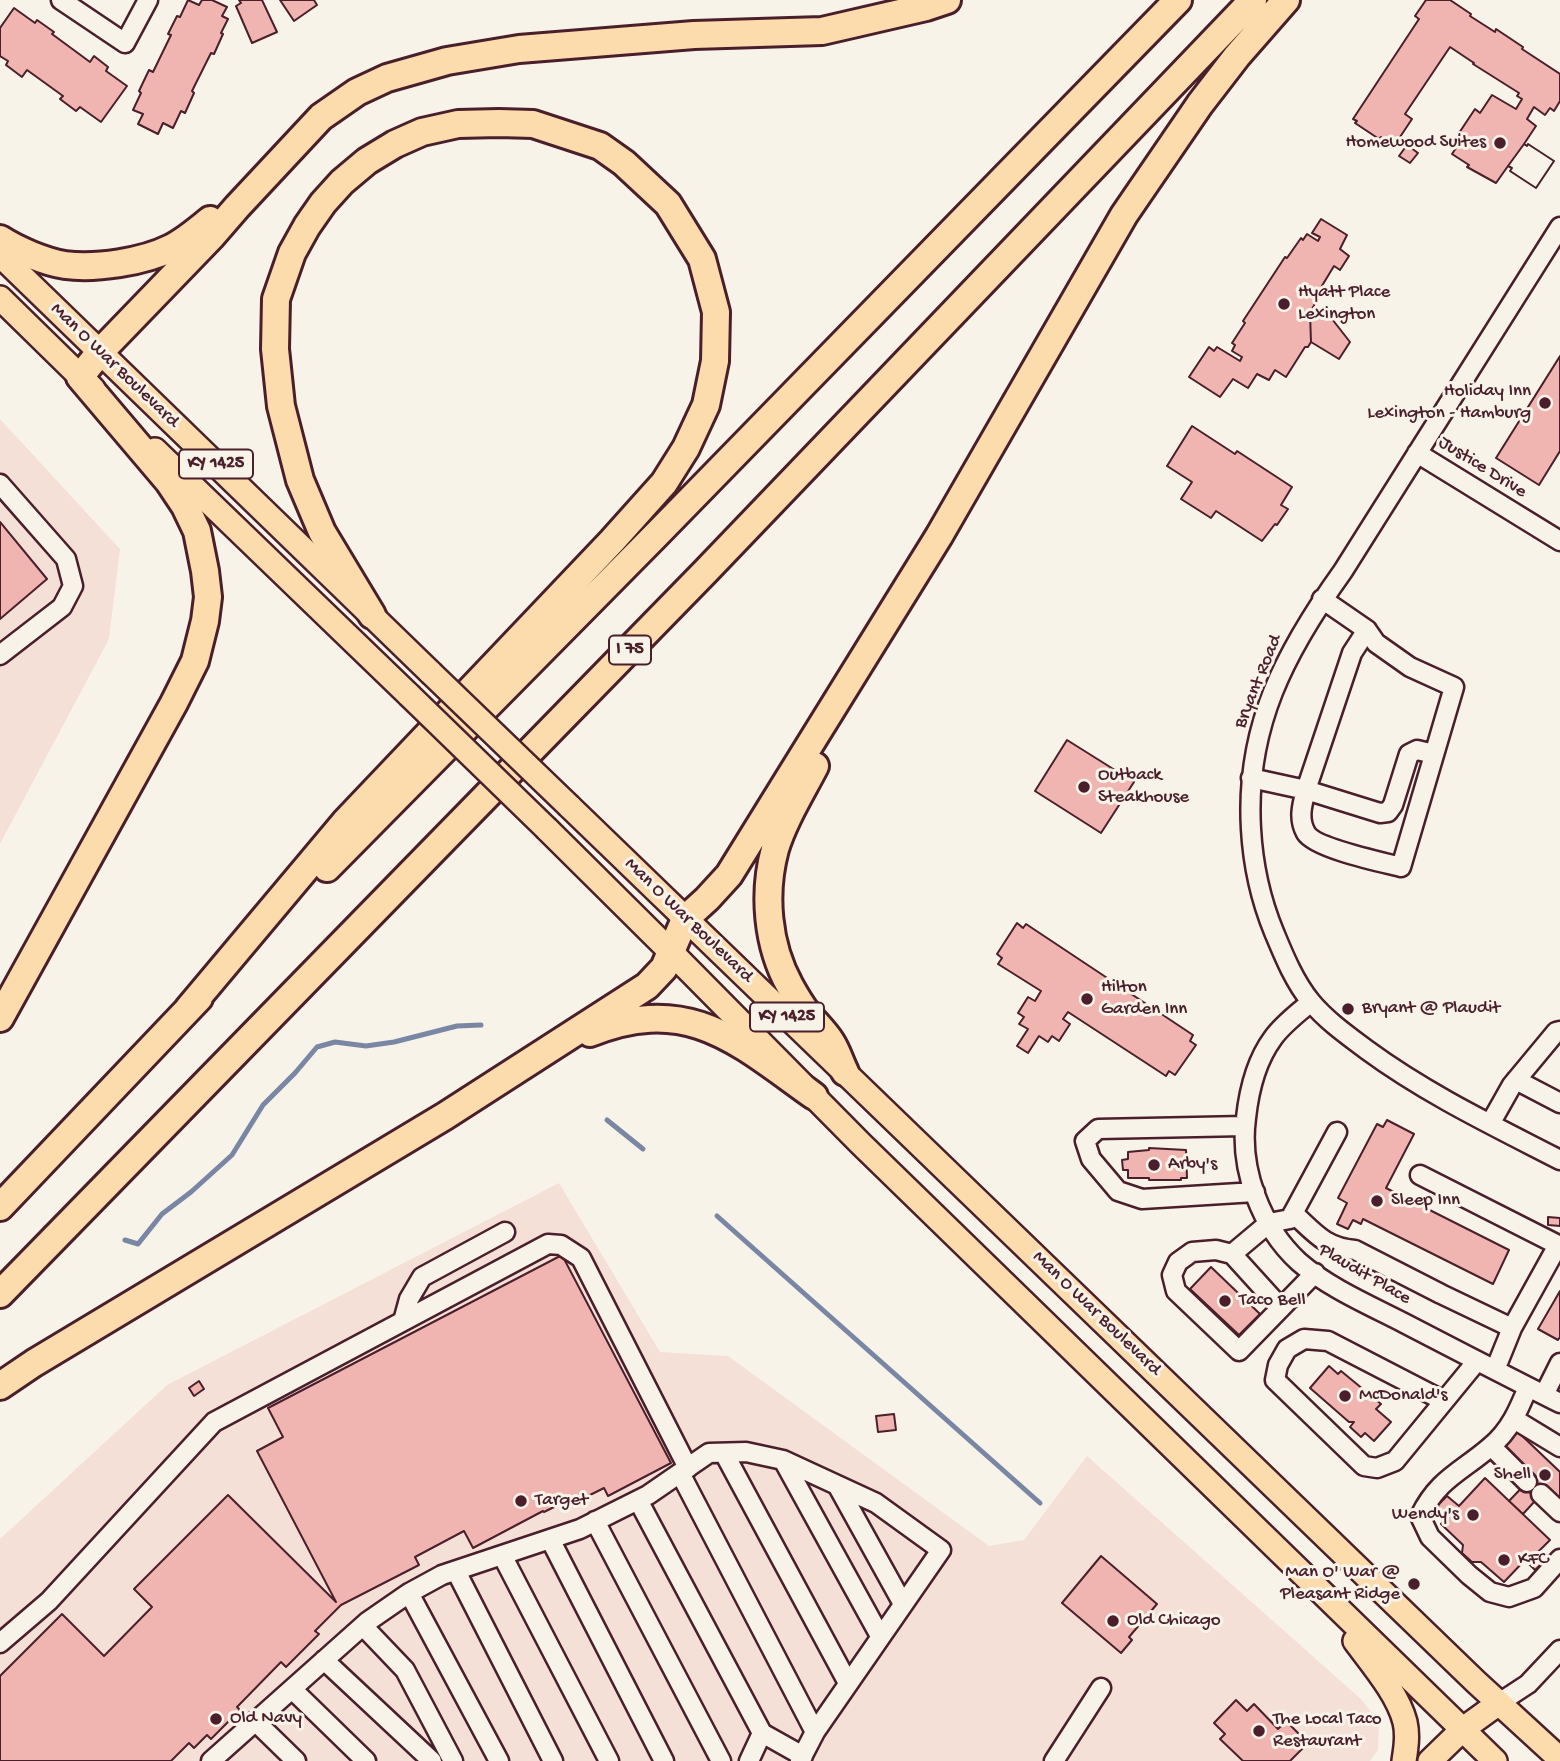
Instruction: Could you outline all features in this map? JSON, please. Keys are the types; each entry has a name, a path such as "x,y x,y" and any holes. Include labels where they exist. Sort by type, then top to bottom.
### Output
{"highway":[{"path":"0,1018 195,661 205,621 208,597 205,571 197,531 185,506 169,482 80,377 100,352 321,117 357,92 387,78 447,61 519,49 694,35 822,31 947,0"},
{"path":"0,1208 188,1009 1178,0"},
{"name":"I 75","path":"0,1294 696,582 1253,0"},
{"path":"0,1387 34,1363 445,1116 647,986 664,968 685,919 729,875 946,524 1124,215 1200,104 1286,0"},
{"path":"188,1009 345,822 664,483 686,447 706,405 715,361 716,312 702,259 668,204 624,163 600,146 533,124 458,124 422,132 367,161 342,182 323,203 292,253 276,299 275,349 281,406 300,480 322,532 372,615"},
{"path":"0,239 35,256 65,265 103,265 141,260 196,232 269,173"},
{"path":"845,1072 831,1042 805,1010 788,983 771,928 768,902 770,875 776,847 788,818 920,566"},
{"path":"529,1062 619,1023 673,1019 693,1022 734,1039 814,1096"}],"main road":[{"name":"Man O War Boulevard","path":"0,255 685,919 1560,1759"},
{"name":"Man O War Boulevard","path":"0,298 547,829 861,1144 1463,1729 1488,1759"},
{"path":"1313,1585 1396,1701 1405,1721 1407,1742 1404,1761"},
{"path":"1430,1761 1463,1729 1499,1703"},
{"path":"1488,1759 1499,1703"}],"street":[{"path":"61,0 125,43 148,0"},
{"name":"Bryant Road","path":"1560,227 1290,653 1260,727 1251,778 1250,808 1252,857 1258,888 1284,955 1311,1002 1336,1027 1422,1087 1560,1160"},
{"name":"Justice Drive","path":"1417,453 1560,541"},
{"path":"0,484 66,559 73,586 62,607 0,655"},
{"path":"1322,599 1367,630 1376,643 1410,667 1454,687 1401,867 1321,845 1308,836 1301,820 1301,806 1352,653 1367,630"},
{"path":"1251,778 1306,790 1380,813 1388,812 1393,805 1409,754 1417,750 1434,754"},
{"name":"Plaudit Place","path":"1311,1002 1272,1039 1252,1083 1244,1126 1245,1151 1251,1184 1269,1223 1299,1261 1327,1282 1544,1395"},
{"path":"1490,1124 1512,1085 1556,1032 1560,1031"},
{"path":"1516,1080 1560,1103"},
{"path":"1244,1126 1098,1129 1085,1141 1091,1159 1118,1191 1142,1199 1255,1192"},
{"path":"1232,1254 1269,1223 1290,1219 1337,1132"},
{"path":"1420,1175 1558,1245 1513,1328 1495,1370"},
{"path":"1293,1213 1327,1244 1340,1249 1355,1250 1513,1328"},
{"path":"403,1321 409,1299 422,1277 505,1232"},
{"path":"0,1643 49,1601 214,1422 548,1244 561,1245 581,1258 684,1471 815,1731"},
{"path":"1281,1308 1232,1254 1216,1250 1192,1252 1178,1262 1172,1275 1176,1290 1239,1351 1281,1308 1315,1273"},
{"path":"1444,1401 1328,1341 1304,1339 1287,1349 1278,1365 1275,1380 1364,1466 1377,1468 1395,1461 1444,1401 1477,1360"},
{"path":"1560,1363 1544,1395 1514,1419 1491,1446 1451,1475 1428,1500 1420,1516 1430,1536 1490,1592 1510,1597 1534,1588 1560,1559"},
{"path":"1514,1419 1560,1447"},
{"path":"1491,1446 1527,1482"},
{"path":"220,1758 256,1721 324,1660 363,1626 409,1593 442,1575 580,1529 595,1521 648,1495 709,1453 747,1452 783,1460 876,1503 941,1550 815,1731 802,1759 762,1733 638,1500"},
{"path":"724,1453 848,1683"},
{"path":"783,1460 880,1636"},
{"path":"837,1485 903,1604"},
{"path":"1541,1494 1560,1512"},
{"path":"595,1521 721,1761"},
{"path":"550,1539 664,1761"},
{"path":"502,1555 609,1761"},
{"path":"456,1571 553,1761"},
{"path":"409,1593 491,1759"},
{"path":"363,1626 405,1670 453,1761"},
{"path":"1499,1703 1528,1684 1560,1650"},
{"path":"324,1660 432,1761"},
{"path":"292,1689 366,1761"},
{"path":"1054,1761 1101,1689"},
{"path":"256,1721 296,1761"},
{"path":"749,1761 762,1733"}],"shaded area":[{"path":"0,419 120,549 109,639 0,844"},
{"path":"559,1183 660,1352 728,1356 989,1546 1024,1540 1087,1456 1361,1699 1379,1722 1378,1750 1370,1761 0,1761 0,1539 167,1385"}],"building":[{"path":"188,0 199,5 202,0 212,0 227,7 222,16 228,19 214,54 211,53 192,91 194,93 185,113 181,111 173,128 163,123 158,134 138,124 143,114 133,110 149,70 153,72 171,35 168,34"},
{"path":"239,0 262,0 277,32 252,43 236,6 241,3"},
{"path":"280,0 314,0 317,5 294,21"},
{"path":"1426,0 1450,0 1471,14 1470,16 1495,32 1496,29 1560,74 1560,101 1554,111 1550,108 1545,115 1534,107 1527,119 1536,126 1524,144 1554,161 1536,188 1510,171 1512,168 1508,166 1496,183 1467,167 1469,165 1452,154 1464,136 1459,133 1475,109 1480,113 1492,95 1516,109 1522,99 1517,96 1519,93 1450,47 1405,114 1412,119 1394,146 1355,123 1357,121 1353,119 1419,19 1415,16"},
{"path":"14,8 54,32 52,34 90,62 94,56 108,67 106,71 127,86 101,122 80,107 76,111 60,99 63,96 27,70 22,77 6,65 8,61 0,56 0,28"},
{"path":"1524,144 1554,161 1536,188 1510,171 1512,168 1508,166"},
{"path":"1407,145 1418,153 1410,163 1399,156"},
{"name":"Hyatt Place Lexington","path":"1321,219 1347,235 1340,249 1349,256 1340,270 1334,266 1317,294 1319,296 1310,313 1311,342 1286,377 1275,370 1269,380 1257,374 1248,388 1233,379 1220,397 1189,377 1209,347 1214,351 1217,347 1240,361 1242,357 1232,351 1235,345 1232,343 1245,323 1243,321 1285,257 1287,258 1301,238 1303,240 1307,234 1318,241 1320,237 1312,233"},
{"path":"1310,313 1332,319 1350,342 1339,359 1311,342"},
{"name":"Holiday Inn Lexington - Hamburg","path":"1560,356 1560,451 1539,485 1496,458"},
{"path":"1192,426 1292,487 1281,505 1288,509 1262,541 1216,511 1211,518 1181,499 1192,482 1167,466"},
{"path":"0,522 47,579 0,619"},
{"name":"Outback Steakhouse","path":"1067,740 1134,782 1101,833 1035,791"},
{"name":"Hilton Garden Inn","path":"1017,923 1023,928 1026,924 1193,1035 1190,1041 1196,1045 1175,1075 1169,1071 1166,1076 1068,1012 1063,1019 1070,1024 1059,1041 1052,1036 1048,1042 1039,1036 1028,1053 1017,1046 1028,1029 1019,1024 1024,1017 1018,1013 1028,997 1035,1001 1041,991 998,964 1002,958 997,954"},
{"name":"Sleep Inn","path":"1387,1120 1414,1134 1386,1188 1509,1250 1493,1284 1363,1219 1361,1224 1353,1220 1348,1229 1337,1224 1347,1203 1338,1198 1377,1124 1383,1127"},
{"name":"Arby's","path":"1149,1148 1186,1150 1187,1178 1128,1178 1128,1170 1123,1170 1122,1160 1128,1159 1128,1152"},
{"path":"1548,1217 1560,1218 1560,1226 1548,1225"},
{"path":"562,1255 671,1463 608,1496 604,1488 580,1500 578,1495 473,1548 464,1531 415,1557 419,1565 341,1605 315,1631 319,1634 286,1667 281,1662 237,1707 240,1710 211,1739 207,1735 194,1748 189,1743 171,1761 0,1761 0,1676 62,1614 104,1656 152,1607 134,1589 228,1495 336,1602 257,1451 283,1437 268,1408"},
{"name":"Taco Bell","path":"1211,1267 1260,1314 1239,1335 1190,1289"},
{"path":"1560,1291 1560,1337 1558,1340 1538,1329"},
{"name":"McDonald's","path":"1329,1366 1338,1374 1341,1371 1381,1404 1376,1409 1391,1422 1374,1441 1365,1433 1361,1437 1350,1427 1354,1422 1349,1422 1310,1388"},
{"path":"199,1381 204,1389 194,1396 189,1388"},
{"path":"894,1414 896,1430 878,1432 876,1416"},
{"name":"Shell","path":"1517,1431 1560,1472 1560,1502 1546,1489 1523,1514 1509,1501 1532,1477 1502,1447"},
{"path":"1485,1478 1550,1540 1537,1553 1545,1561 1535,1570 1525,1560 1504,1582 1481,1562 1472,1562 1462,1553 1463,1545 1441,1524 1448,1516 1437,1506 1447,1496 1459,1506"},
{"name":"Old Chicago","path":"1101,1556 1157,1604 1129,1637 1132,1640 1121,1653 1062,1603"},
{"name":"The Local Taco Restaurant","path":"1236,1700 1247,1711 1254,1704 1278,1729 1286,1721 1308,1743 1290,1761 1243,1761 1220,1739 1225,1734 1214,1723"}],"waterway":[{"path":"125,1240 138,1244 162,1214 232,1155 263,1105 317,1047 335,1042 366,1046 394,1042 457,1026 481,1025"},
{"path":"607,1120 643,1149"},
{"path":"717,1216 1040,1503"}],"place":[{"name":"Homewood Suites","path":"1500,143"},
{"name":"Hyatt Place Lexington","path":"1284,304"},
{"name":"Holiday Inn Lexington - Hamburg","path":"1545,403"},
{"name":"Outback Steakhouse","path":"1084,787"},
{"name":"Hilton Garden Inn","path":"1087,999"},
{"name":"Bryant @ Plaudit","path":"1348,1009"},
{"name":"Arby's","path":"1154,1165"},
{"name":"Sleep Inn","path":"1377,1201"},
{"name":"Taco Bell","path":"1225,1301"},
{"name":"McDonald's","path":"1345,1396"},
{"name":"Shell","path":"1545,1475"},
{"name":"Target","path":"521,1501"},
{"name":"Wendy's","path":"1473,1515"},
{"name":"KFC","path":"1504,1560"},
{"name":"Man O' War @ Pleasant Ridge","path":"1414,1584"},
{"name":"Old Chicago","path":"1113,1621"},
{"name":"Old Navy","path":"216,1719"},
{"name":"The Local Taco Restaurant","path":"1259,1731"}]}
